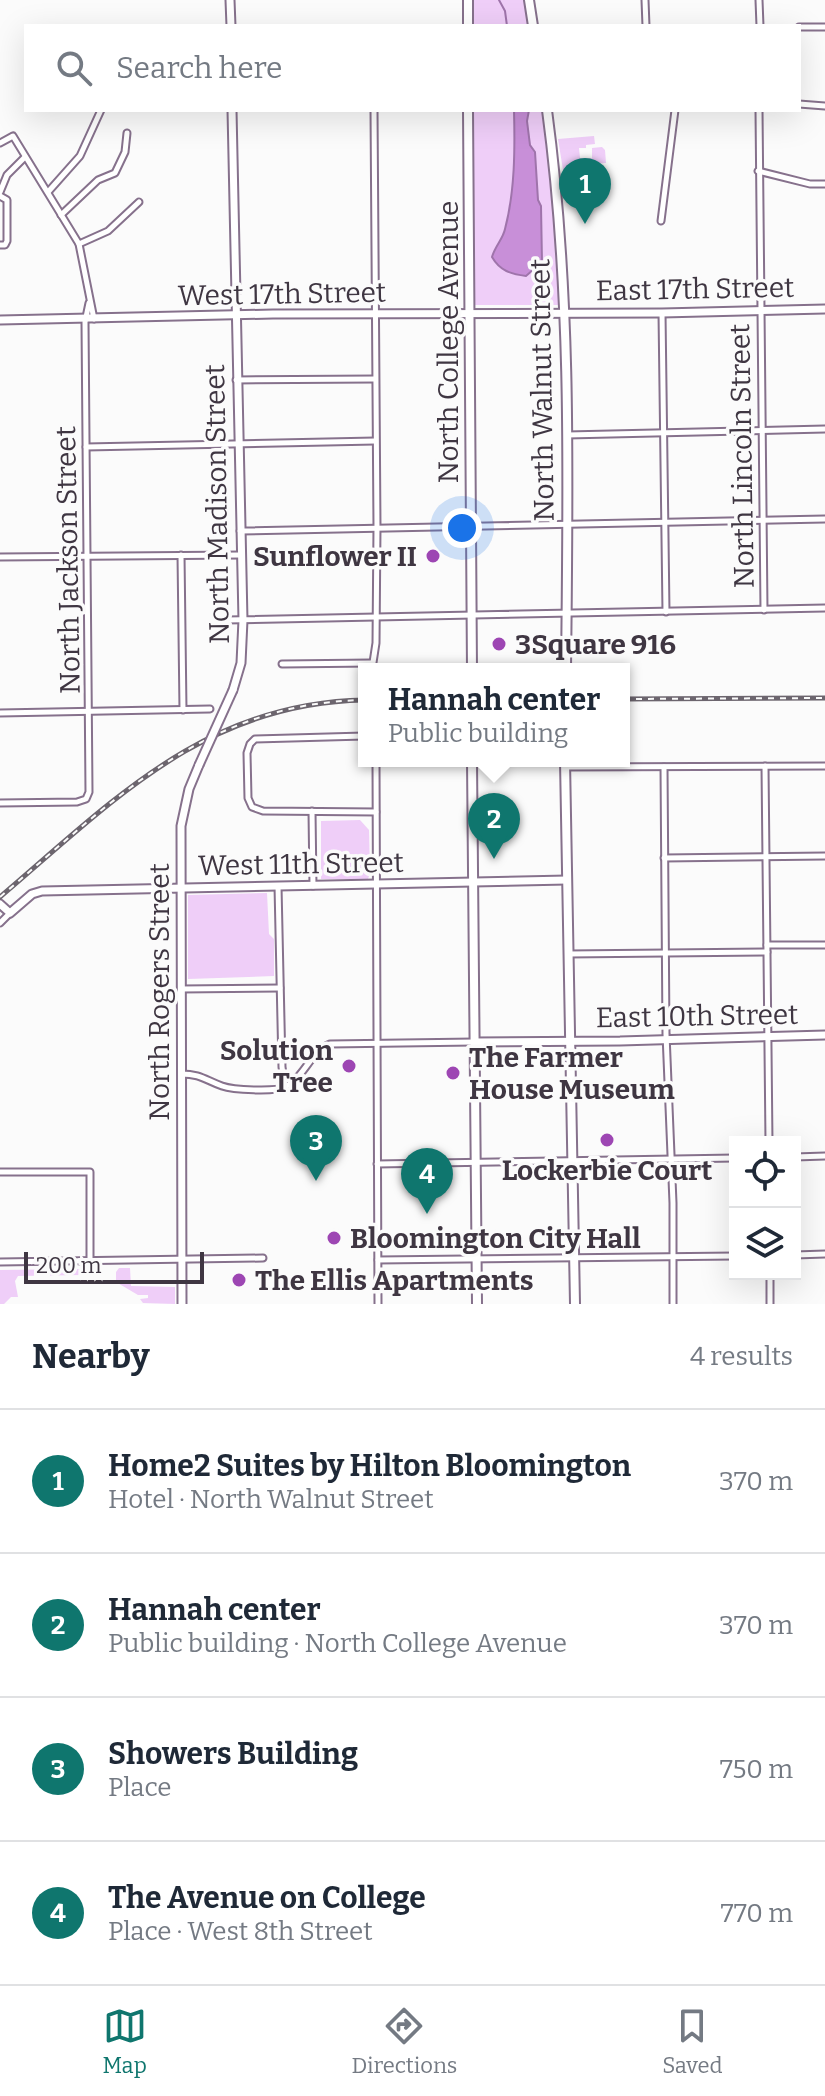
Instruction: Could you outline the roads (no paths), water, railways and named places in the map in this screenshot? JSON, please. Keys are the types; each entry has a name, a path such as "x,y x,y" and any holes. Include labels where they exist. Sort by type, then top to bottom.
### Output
{"main road":[{"path":"468,0 468,24"},
{"path":"529,0 533,24"},
{"name":"North College Avenue","path":"468,112 472,663"},
{"name":"North Walnut Street","path":"547,112 556,172 566,313 566,663"},
{"path":"472,767 477,1304"},
{"path":"565,767 575,1304"}],"street":[{"path":"230,0 231,24"},
{"path":"645,0 646,24"},
{"path":"759,0 760,24"},
{"path":"801,27 825,27"},
{"path":"801,104 825,106"},
{"path":"48,192 80,156 100,112"},
{"name":"North Madison Street","path":"232,112 243,620 241,663 233,690"},
{"path":"372,663 377,527 374,112"},
{"path":"661,221 675,112"},
{"name":"North Lincoln Street","path":"759,112 764,610"},
{"path":"61,215 98,180 115,173 125,152 127,133"},
{"path":"0,143 13,136 79,244 108,231 139,202"},
{"path":"0,245 5,245 7,241 7,200 0,194 7,175 25,157"},
{"path":"758,171 810,184 825,184"},
{"name":"North Jackson Street","path":"0,803 77,802 86,799 89,792 86,447 92,306 79,244"},
{"name":"East 17th Street","path":"566,313 825,309"},
{"name":"West 17th Street","path":"0,320 566,313"},
{"path":"662,313 666,612"},
{"path":"236,380 375,379"},
{"path":"566,435 825,429"},
{"path":"86,447 375,441"},
{"path":"240,531 825,519"},
{"path":"181,555 183,710"},
{"path":"0,557 241,555"},
{"path":"226,620 825,608"},
{"path":"282,664 358,666"},
{"name":"North Rogers Street","path":"182,1304 180,989 184,808 199,765 233,690"},
{"path":"0,713 210,709"},
{"path":"358,736 260,737 252,741 247,753 249,804 261,811 376,812"},
{"path":"630,766 825,766"},
{"path":"765,766 769,1136"},
{"path":"376,767 378,1304"},
{"path":"664,767 673,1304"},
{"path":"312,811 313,886"},
{"path":"664,858 825,856"},
{"name":"West 11th Street","path":"10,913 38,891 567,880"},
{"path":"278,886 285,1087"},
{"path":"0,904 10,913 0,923"},
{"path":"568,954 825,945"},
{"path":"180,989 280,988"},
{"name":"East 10th Street","path":"474,1042 825,1035"},
{"path":"180,1074 198,1074 232,1088 285,1087 326,1045 474,1042"},
{"path":"801,1157 825,1156"},
{"path":"377,1164 729,1158"},
{"path":"0,1172 90,1172 90,1261"},
{"path":"801,1255 825,1254"},
{"path":"378,1260 729,1256"},
{"path":"0,1262 263,1258"},
{"path":"770,1280 770,1304"}],"waterway":[{"path":"499,0 507,24"}],"railway":[{"path":"630,699 825,698"},
{"path":"0,897 123,793 209,738 256,719 307,705 358,701"}],"place":[{"name":"Home2 Suites by Hilton Bloomington","path":"585,224"},
{"name":"Sunflower II","path":"433,556"},
{"name":"3Square 916","path":"499,644"},
{"name":"Hannah center","path":"494,859"},
{"name":"Solution Tree","path":"349,1066"},
{"name":"The Farmer House Museum","path":"453,1073"},
{"name":"Lockerbie Court","path":"607,1140"},
{"name":"Showers Building","path":"316,1181"},
{"name":"The Avenue on College","path":"427,1214"},
{"name":"Bloomington City Hall","path":"334,1238"},
{"name":"The Ellis Apartments","path":"239,1280"}]}
